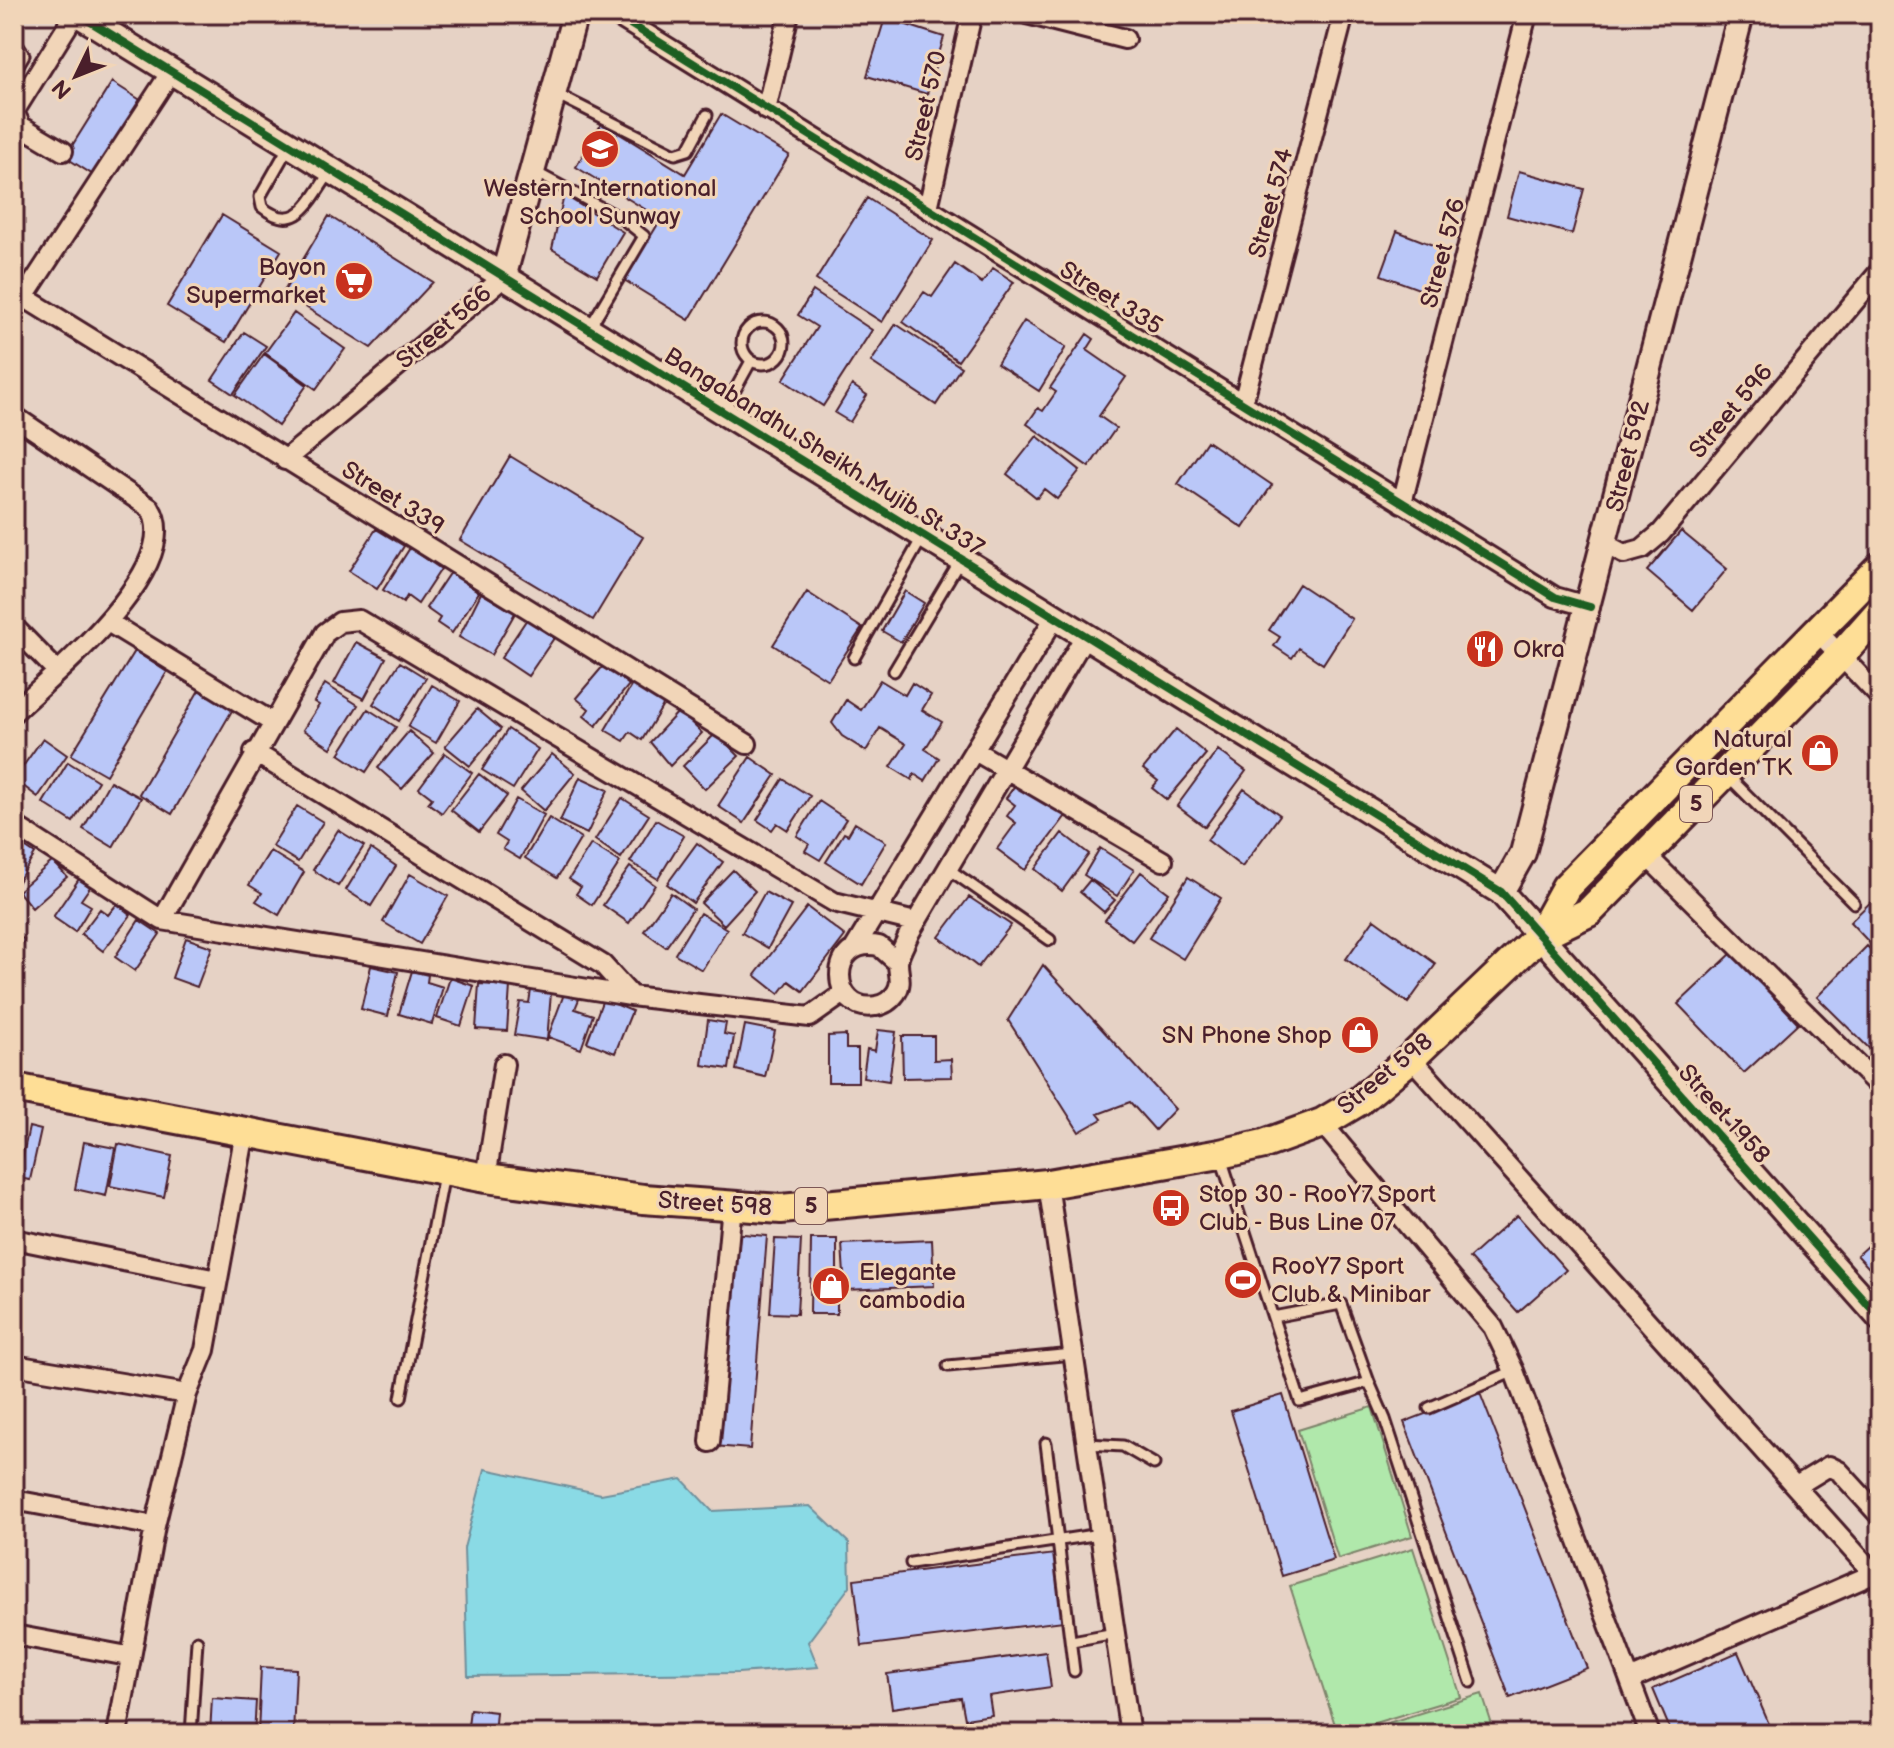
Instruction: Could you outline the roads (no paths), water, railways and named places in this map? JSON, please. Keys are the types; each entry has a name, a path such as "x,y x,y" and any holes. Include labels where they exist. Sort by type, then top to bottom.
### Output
{"main road":[{"name":"Street 598","path":"14,1088 486,1178 643,1199 781,1209 1048,1184 1264,1144 1322,1123 1359,1101 1411,1058 1539,936 1566,887 1880,567"},
{"name":"Street 598","path":"1539,936 1589,912 1726,774 1880,611"}],"street":[{"name":"Bangabandhu Sheikh Mujib St 337","path":"76,14 1501,892 1539,936"},
{"path":"63,151 21,126 14,112 76,14"},
{"name":"Street 566","path":"285,460 503,278 575,14"},
{"name":"Street 335","path":"614,14 1555,597 1590,607"},
{"path":"766,110 789,14"},
{"name":"Street 570","path":"928,208 972,14"},
{"path":"1027,14 1125,39"},
{"name":"Street 574","path":"1243,403 1344,14"},
{"name":"Street 576","path":"1402,503 1527,14"},
{"name":"Street 592","path":"1501,892 1523,853 1590,607 1741,14"},
{"path":"19,294 171,72"},
{"name":"Street 596","path":"1605,544 1624,554 1642,549 1661,533 1880,271"},
{"name":"Street 339","path":"19,294 747,744"},
{"path":"14,416 115,481 150,508 157,520 158,533 136,582 108,622 14,712"},
{"path":"1055,617 878,912 841,964 839,974 844,993 860,1005 881,1005 896,992 900,983 898,963 915,922 1085,636"},
{"path":"162,920 254,752 325,633 340,622 359,620 834,902 915,922"},
{"path":"108,622 272,722"},
{"path":"14,627 57,671"},
{"path":"1818,632 1880,697"},
{"path":"975,751 1163,861"},
{"path":"254,752 603,965 631,996"},
{"path":"14,825 162,920 631,996 810,1017 844,993"},
{"path":"1646,855 1880,1087"},
{"name":"Street 1958","path":"1539,936 1880,1318"},
{"path":"854,949 879,946 898,963"},
{"path":"1411,1058 1877,1573 1632,1679"},
{"path":"486,1178 504,1064"},
{"path":"1322,1123 1493,1327 1514,1371 1632,1679 1650,1734"},
{"path":"117,1734 128,1656 155,1526 187,1394 205,1350 245,1132"},
{"path":"1048,1184 1130,1734"},
{"path":"710,1442 732,1205"},
{"path":"14,1239 217,1280"},
{"path":"14,1365 187,1394"},
{"path":"1798,1485 1829,1466 1839,1471 1880,1516"},
{"path":"14,1500 155,1526"},
{"path":"14,1635 128,1656"}],"lane":[{"path":"14,40 24,55 14,72"},
{"path":"554,92 675,154 688,150 707,115"},
{"path":"290,145 260,197 262,207 275,218 291,219 301,213 331,171"},
{"path":"532,171 624,220 644,236 588,330"},
{"path":"763,321 777,326 784,338 782,352 772,362 751,361 743,350 746,330 763,321"},
{"path":"722,413 751,361"},
{"path":"854,658 923,536"},
{"path":"894,671 961,559"},
{"path":"1726,774 1854,903"},
{"path":"947,868 1050,940"},
{"path":"1220,1154 1300,1401 1369,1382"},
{"path":"401,1398 445,1170"},
{"path":"1273,1317 1341,1304 1385,1419 1471,1682"},
{"path":"948,1366 1073,1354"},
{"path":"1429,1408 1514,1371"},
{"path":"1046,1443 1074,1671"},
{"path":"1087,1444 1123,1446 1154,1464"},
{"path":"911,1563 1100,1534"},
{"path":"1072,1641 1115,1633"},
{"path":"191,1734 197,1641"}],"water":[{"path":"485,1469 601,1494 682,1479 712,1511 810,1506 849,1543 850,1586 808,1642 818,1667 738,1673 468,1676 464,1548"}],"place":[{"name":"Western International School Sunway","path":"600,149"},
{"name":"Bayon Supermarket","path":"354,281"},
{"name":"Okra","path":"1485,649"},
{"name":"Natural Garden TK","path":"1820,753"},
{"name":"SN Phone Shop","path":"1360,1035"},
{"name":"Stop 30 - RooY7 Sport Club - Bus Line 07","path":"1171,1208"},
{"name":"RooY7 Sport Club & Minibar","path":"1243,1280"},
{"name":"Elegante cambodia","path":"831,1286"}]}
